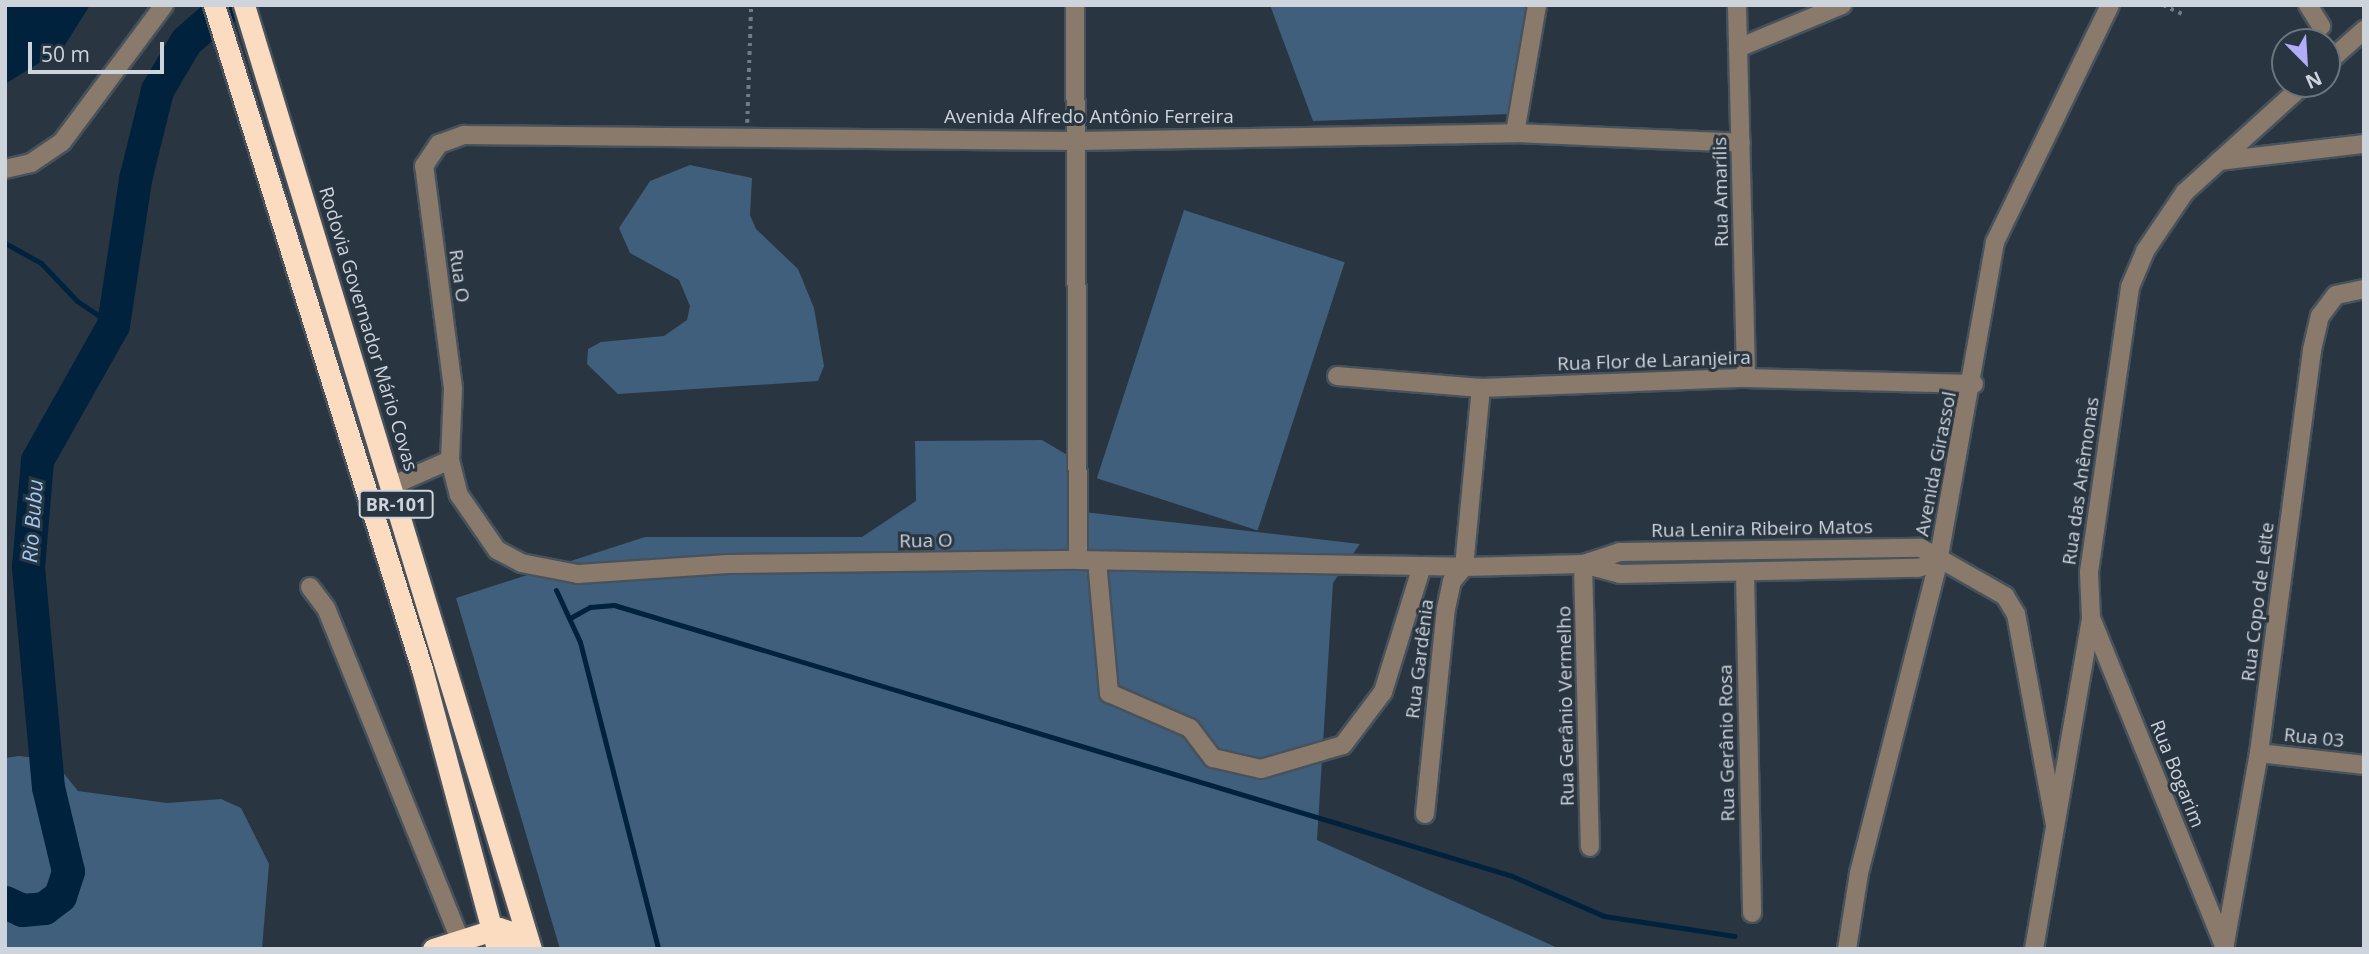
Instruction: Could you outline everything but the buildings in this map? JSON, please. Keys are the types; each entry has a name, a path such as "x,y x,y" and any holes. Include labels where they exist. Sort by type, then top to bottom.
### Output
{"highway":[{"name":"BR-101","path":"214,5 237,69 422,669 494,939"},
{"name":"Rodovia Governador Mário Covas","path":"244,5 264,58 531,949"},
{"path":"433,949 459,937 494,939 511,932 519,949"}],"street":[{"path":"5,169 31,163 62,142 164,5"},
{"path":"1075,5 1078,141 1078,560"},
{"path":"1515,133 1537,5"},
{"name":"Rua Amarílis","path":"1737,5 1746,378"},
{"path":"1738,48 1842,5"},
{"name":"Avenida Girassol","path":"1847,949 1859,873 1938,562 1974,384 1995,242 2110,5"},
{"path":"2308,5 2321,26"},
{"path":"2341,51 2364,30"},
{"name":"Rua das Anêmonas","path":"2034,949 2091,618 2089,572 2130,287 2164,222 2220,160 2289,98"},
{"name":"Avenida Alfredo Antônio Ferreira","path":"439,144 474,135 1078,141 1515,133 1741,143"},
{"name":"Rua O","path":"439,144 424,177 453,388 450,460 478,530 497,550 549,571 1078,560 1464,567"},
{"path":"2220,160 2364,144"},
{"name":"Rua Copo de Leite","path":"2224,947 2259,753 2312,350 2320,316 2336,295 2364,289"},
{"name":"Rua Flor de Laranjeira","path":"1337,376 1481,388 1746,378 1974,384"},
{"name":"Rua Gardênia","path":"1425,814 1446,609 1452,581 1464,567 1481,388"},
{"path":"391,486 450,460"},
{"name":"Rua Lenira Ribeiro Matos","path":"1583,564 1619,552 1921,548 1938,562 2005,596 2016,614 2055,824"},
{"path":"1097,561 1109,693 1190,729 1213,758 1261,769 1343,745 1383,692 1422,566"},
{"name":"Rua Lenira Ribeiro Matos","path":"1464,567 1583,564 1620,574 1745,573 1918,568 1938,562"},
{"name":"Rua Gerânio Vermelho","path":"1583,564 1590,847"},
{"name":"Rua Gerânio Rosa","path":"1745,573 1752,913"},
{"path":"310,586 331,619 459,937"},
{"name":"Rua Bogarim","path":"2091,618 2224,947"},
{"name":"Rua 03","path":"2259,753 2364,765"}],"path":[{"path":"747,136 751,5"},
{"path":"2163,5 2182,14"}],"shaded area":[{"path":"5,5 90,5 63,48 5,84"},
{"path":"1270,5 1529,5 1512,114 1313,121"},
{"path":"690,165 752,178 750,215 756,229 798,269 814,308 824,366 818,381 618,394 587,364 588,349 601,342 664,336 687,320 690,306 679,280 630,253 619,228 650,181"},
{"path":"1184,210 1345,262 1258,530 1097,478"},
{"path":"1042,440 1086,466 1084,512 1360,544 1333,583 1317,840 1560,949 560,949 456,598 645,537 862,537 916,501 915,441"},
{"path":"19,756 53,760 78,791 167,803 221,799 241,808 269,864 262,949 5,949 5,758"}],"waterway":[{"name":"Rio Bubu","path":"5,902 22,910 44,908 60,896 68,871 48,787 28,567 37,460 113,325 135,179 157,90 186,41 227,5"},
{"path":"5,243 41,263 77,301 113,325"},
{"path":"556,590 580,642 658,949"},
{"path":"570,618 590,607 614,605 1512,876 1604,916 1734,936"}]}
